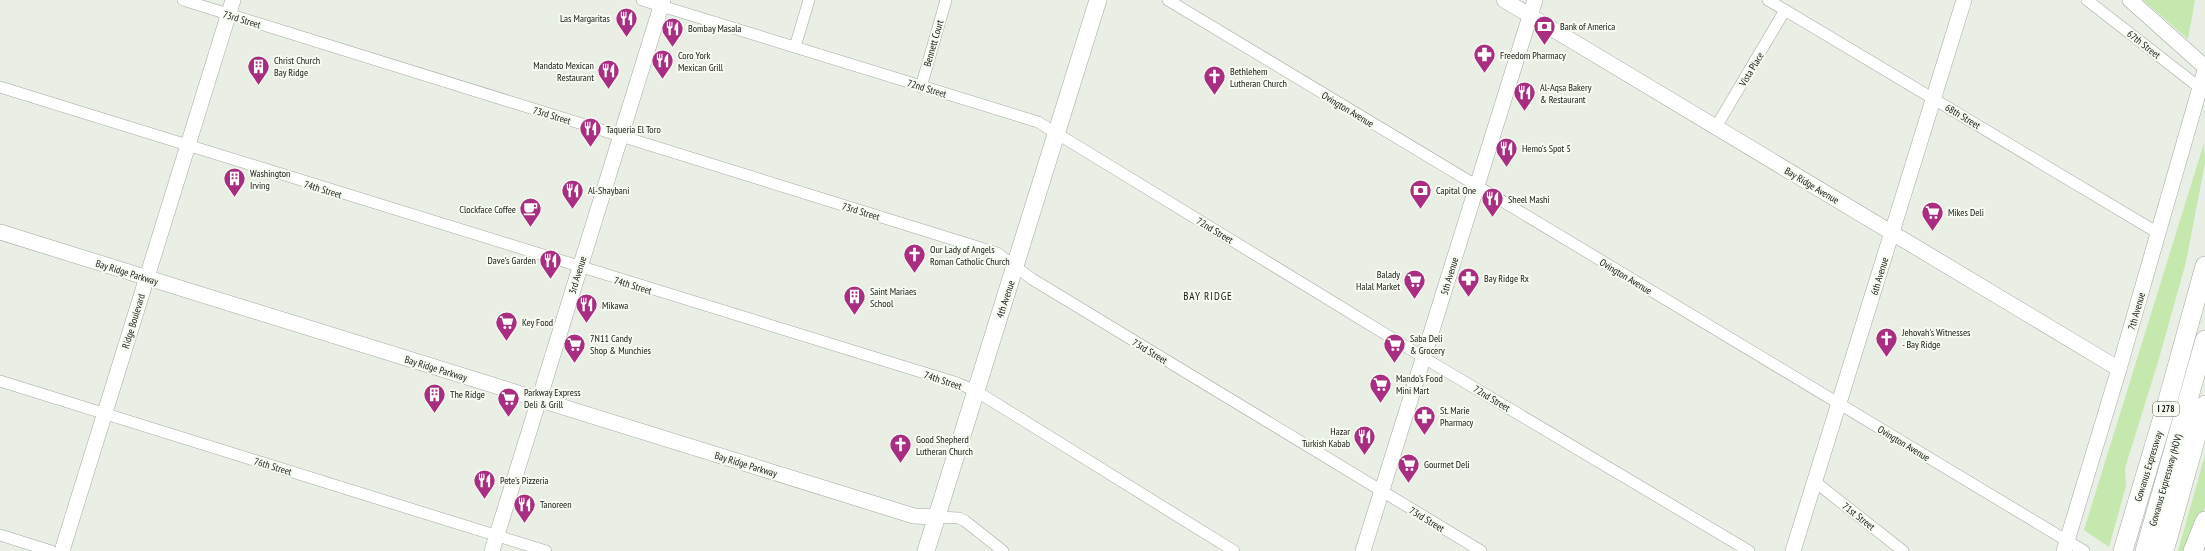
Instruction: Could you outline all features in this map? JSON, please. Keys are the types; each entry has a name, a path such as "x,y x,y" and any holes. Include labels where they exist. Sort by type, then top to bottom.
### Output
{"highway":[{"name":"Gowanus Expressway","path":"2123,551 2168,400 2205,266"},
{"name":"Gowanus Expressway (HOV)","path":"2145,551 2205,340"},
{"path":"2164,551 2205,405"},
{"path":"2149,551 2158,504"},
{"path":"2193,551 2205,521"}],"main road":[{"name":"4th Avenue","path":"926,551 1016,267 1098,0"}],"street":[{"name":"73rd Street","path":"183,0 231,7 621,137 997,253 1032,279 1481,551"},
{"name":"72nd Street","path":"642,0 662,3 921,87 1038,122 1424,357 1749,551"},
{"path":"795,47 809,0"},
{"name":"Bennett Court","path":"921,87 946,0"},
{"name":"Ovington Avenue","path":"1168,0 1839,404 2066,546 2084,551"},
{"name":"Bay Ridge Avenue","path":"1504,0 2119,369"},
{"name":"5th Avenue","path":"1363,551 1534,0"},
{"name":"68th Street","path":"1768,0 2158,233"},
{"name":"6th Avenue","path":"1793,551 1964,0"},
{"name":"67th Street","path":"2087,0 2200,88"},
{"path":"2130,0 2205,69"},
{"name":"3rd Avenue","path":"492,551 662,3"},
{"name":"Ridge Boulevard","path":"62,551 231,7"},
{"name":"Vista Place","path":"1716,127 1785,10"},
{"name":"7th Avenue","path":"2066,546 2119,369 2205,69"},
{"name":"74th Street","path":"0,87 579,268 957,383 976,391 1234,551"},
{"name":"Bay Ridge Parkway","path":"0,232 914,516 959,518 965,521 1003,551"},
{"name":"76th Street","path":"0,381 546,551"},
{"name":"71st Street","path":"1814,482 1903,551"},
{"path":"0,535 51,551"}],"green space":[{"path":"2143,0 2195,0 2188,39"},
{"path":"2204,143 2205,163 2186,262 2158,362 2125,468 2126,486 2109,547 2084,530"},
{"path":"2205,455 2205,507 2186,551 2178,551"}],"place":[{"name":"Las Margaritas","path":"626,38"},
{"name":"Bank of America","path":"1545,46"},
{"name":"Bombay Masala","path":"673,48"},
{"name":"Freedom Pharmacy","path":"1485,74"},
{"name":"Coro York Mexican Grill","path":"662,80"},
{"name":"Christ Church Bay Ridge","path":"259,86"},
{"name":"Mandato Mexican Restaurant","path":"609,90"},
{"name":"Bethlehem Lutheran Church","path":"1214,96"},
{"name":"Al-Aqsa Bakery & Restaurant","path":"1525,112"},
{"name":"Taqueria El Toro","path":"591,148"},
{"name":"Hemo's Spot 5","path":"1507,168"},
{"name":"Washington Irving","path":"235,198"},
{"name":"Al-Shaybani","path":"572,210"},
{"name":"Capital One","path":"1421,210"},
{"name":"Sheel Mashi","path":"1492,218"},
{"name":"Clockface Coffee","path":"531,228"},
{"name":"Mikes Deli","path":"1933,232"},
{"name":"Our Lady of Angels Roman Catholic Church","path":"915,274"},
{"name":"Dave's Garden","path":"551,280"},
{"name":"Bay Ridge Rx","path":"1468,298"},
{"name":"Balady Halal Market","path":"1415,300"},
{"name":"Saint Mariaes School","path":"854,316"},
{"name":"Mikawa","path":"587,324"},
{"name":"Key Food","path":"507,342"},
{"name":"Jehovah's Witnesses - Bay Ridge","path":"1887,358"},
{"name":"7N11 Candy Shop & Munchies","path":"574,364"},
{"name":"Saba Deli & Grocery","path":"1395,364"},
{"name":"Mando's Food Mini Mart","path":"1381,404"},
{"name":"The Ridge","path":"435,414"},
{"name":"Parkway Express Deli & Grill","path":"509,418"},
{"name":"St. Marie Pharmacy","path":"1424,436"},
{"name":"Hazar Turkish Kabab","path":"1365,456"},
{"name":"Good Shepherd Lutheran Church","path":"900,464"},
{"name":"Gourmet Deli","path":"1409,484"},
{"name":"Pete's Pizzeria","path":"484,500"},
{"name":"Tanoreen","path":"524,524"}],"district":[{"name":"BAY RIDGE","path":"1208,296"}]}
